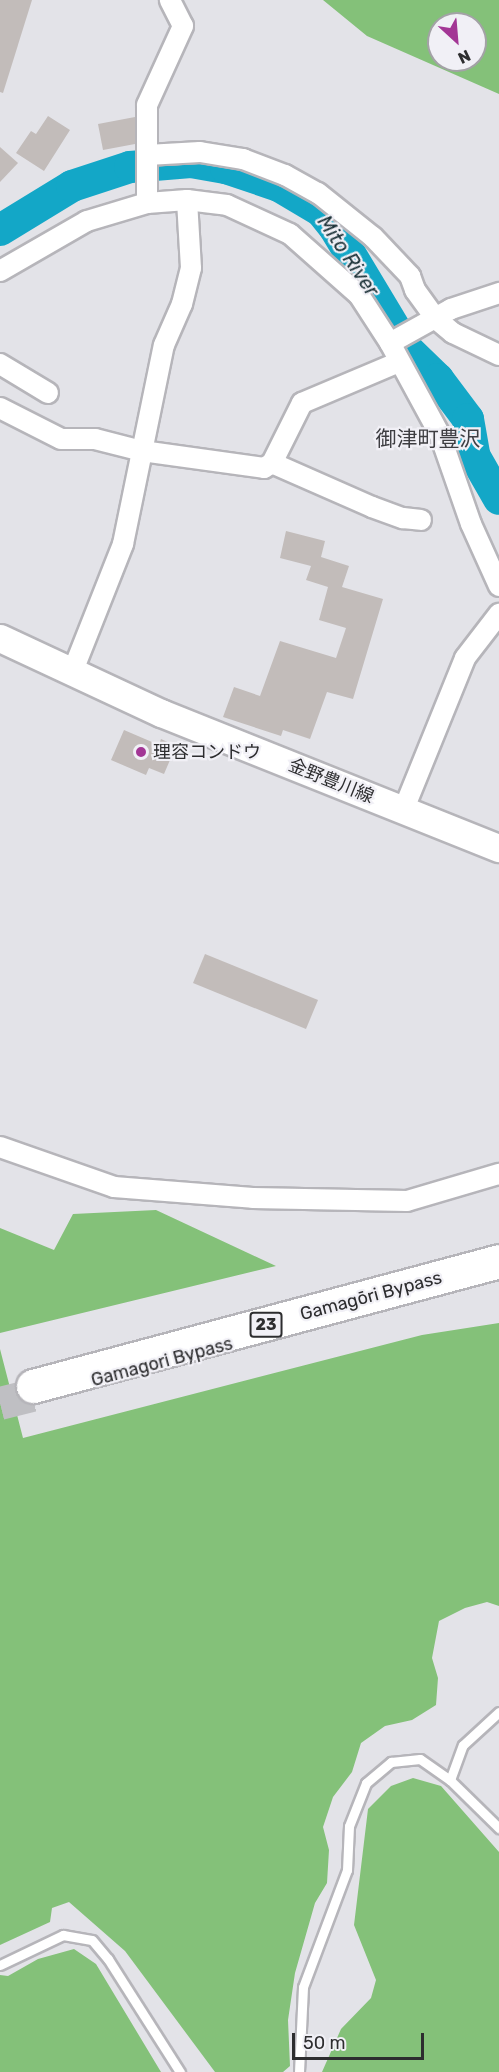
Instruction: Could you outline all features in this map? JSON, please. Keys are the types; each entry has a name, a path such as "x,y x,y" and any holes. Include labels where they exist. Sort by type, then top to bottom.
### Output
{"highway":[{"name":"Gamagōri Bypass","path":"33,1391 499,1261"},
{"name":"Gamagori Bypass","path":"33,1391 499,1273"}],"main road":[{"name":"金野豊川線","path":"0,638 72,673 403,811 499,848"}],"street":[{"path":"147,198 146,122 150,92 183,26 170,0"},
{"path":"147,155 200,152 243,159 301,184 373,237 410,276 415,290 433,319 453,333 499,355"},
{"path":"0,271 87,221 147,198 226,205 290,234 359,295 394,340 399,362 440,435 471,524 499,586"},
{"path":"72,673 123,544 164,345 182,304 191,268 187,200"},
{"path":"394,340 433,319 499,293"},
{"path":"0,408 61,439 96,439 142,451 264,468 272,463 302,403 399,362"},
{"path":"0,364 48,393"},
{"path":"272,463 372,507 403,518 421,520"},
{"path":"403,811 465,658 499,614"},
{"path":"0,1147 114,1187 253,1198 407,1201 499,1174"}],"lane":[{"path":"450,1780 464,1745 499,1712"},
{"path":"299,2072 303,1987 346,1870 349,1826 366,1783 391,1762 420,1759 450,1780 499,1828"},
{"path":"0,1965 63,1935 92,1940 180,2072"}],"green space":[{"path":"323,0 499,0 499,94 449,72 487,72 487,12 427,12 427,62 367,36"},
{"path":"156,1210 276,1266 0,1333 0,1228 54,1250 73,1214"},
{"path":"499,1323 499,1606 487,1602 465,1608 439,1621 432,1658 438,1678 436,1705 412,1720 385,1726 361,1743 352,1772 333,1797 323,1827 329,1850 327,1883 315,1903 295,1973 288,2020 290,2066 283,2072 215,2072 125,1951 69,1902 52,1908 50,1922 0,1945 0,1349 23,1438 422,1335"},
{"path":"413,1778 441,1786 499,1852 499,2072 322,2072 341,2029 371,1998 376,1980 354,1925 368,1809 391,1786"},
{"path":"74,1949 96,1964 161,2072 0,2072 0,1975 8,1976 38,1959"}],"building":[{"path":"0,0 32,0 3,93 0,92"},
{"path":"48,116 70,130 44,171 16,153 31,131 36,134"},
{"path":"135,117 135,144 103,150 98,124"},
{"path":"0,147 18,163 0,182"},
{"path":"286,531 325,541 321,557 349,566 342,587 383,599 353,699 327,692 310,739 283,730 281,736 223,717 234,687 260,696 280,641 336,658 346,628 319,620 328,587 306,580 311,566 280,558"},
{"path":"124,730 159,745 161,739 176,746 164,774 149,768 146,775 111,760"},
{"path":"205,954 318,1000 306,1029 193,983"}],"waterway":[{"name":"Mito River","path":"0,230 72,186 130,167 191,162 226,168 279,186 321,211 334,227 408,350 438,379 468,419 475,457 499,499"}],"tunnel":[{"path":"0,1403 33,1395"}],"place":[{"name":"理容コンドウ","path":"141,752"}],"district":[{"name":"御津町豊沢","path":"428,439"}]}
